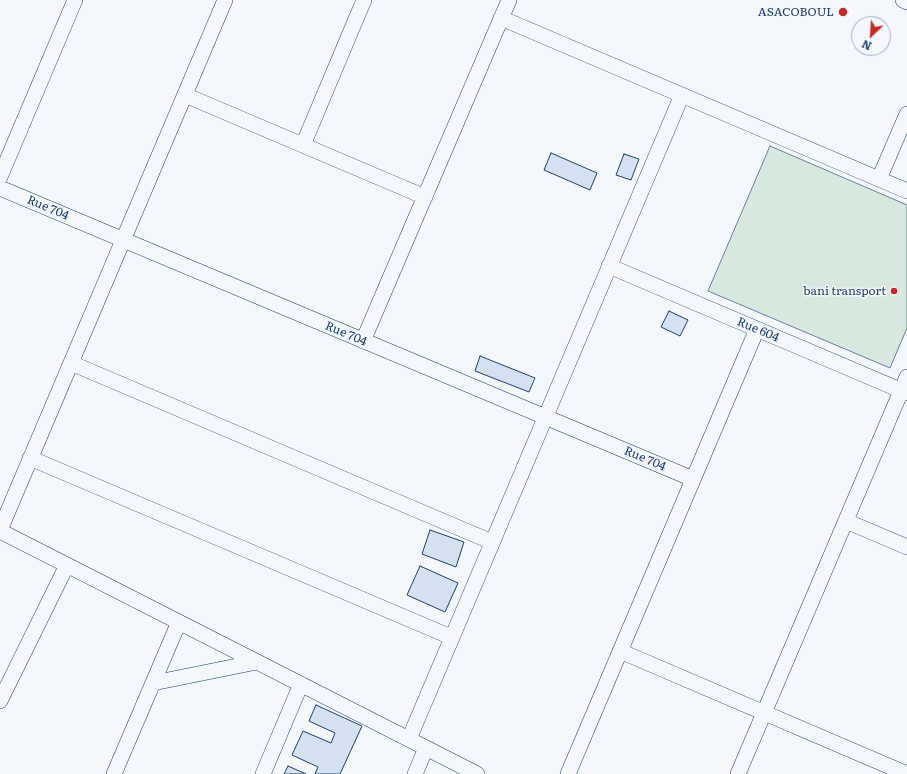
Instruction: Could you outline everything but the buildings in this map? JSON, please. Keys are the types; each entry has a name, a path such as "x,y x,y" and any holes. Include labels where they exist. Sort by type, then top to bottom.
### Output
{"street":[{"path":"0,177 75,0"},
{"path":"225,0 0,530 477,774"},
{"path":"303,145 364,0"},
{"path":"364,341 509,0"},
{"path":"903,0 907,2"},
{"path":"501,18 907,191"},
{"path":"185,95 425,197"},
{"path":"408,739 682,95"},
{"path":"879,179 907,114"},
{"name":"Rue 704","path":"0,188 693,479"},
{"name":"Rue 604","path":"609,266 757,329 905,387"},
{"path":"568,774 757,329"},
{"path":"71,363 492,542"},
{"path":"738,774 905,387"},
{"path":"30,458 452,637"},
{"path":"846,521 907,547"},
{"path":"0,701 4,681 67,565"},
{"path":"114,774 179,622"},
{"path":"620,651 907,774"},
{"path":"153,683 257,662"},
{"path":"263,774 301,684"},
{"path":"415,774 426,748"}],"shaded area":[{"path":"770,146 907,205 907,328 890,368 708,291"}],"place":[{"name":"ASACOBOUL","path":"843,12"},
{"name":"bani transport","path":"894,291"}]}
